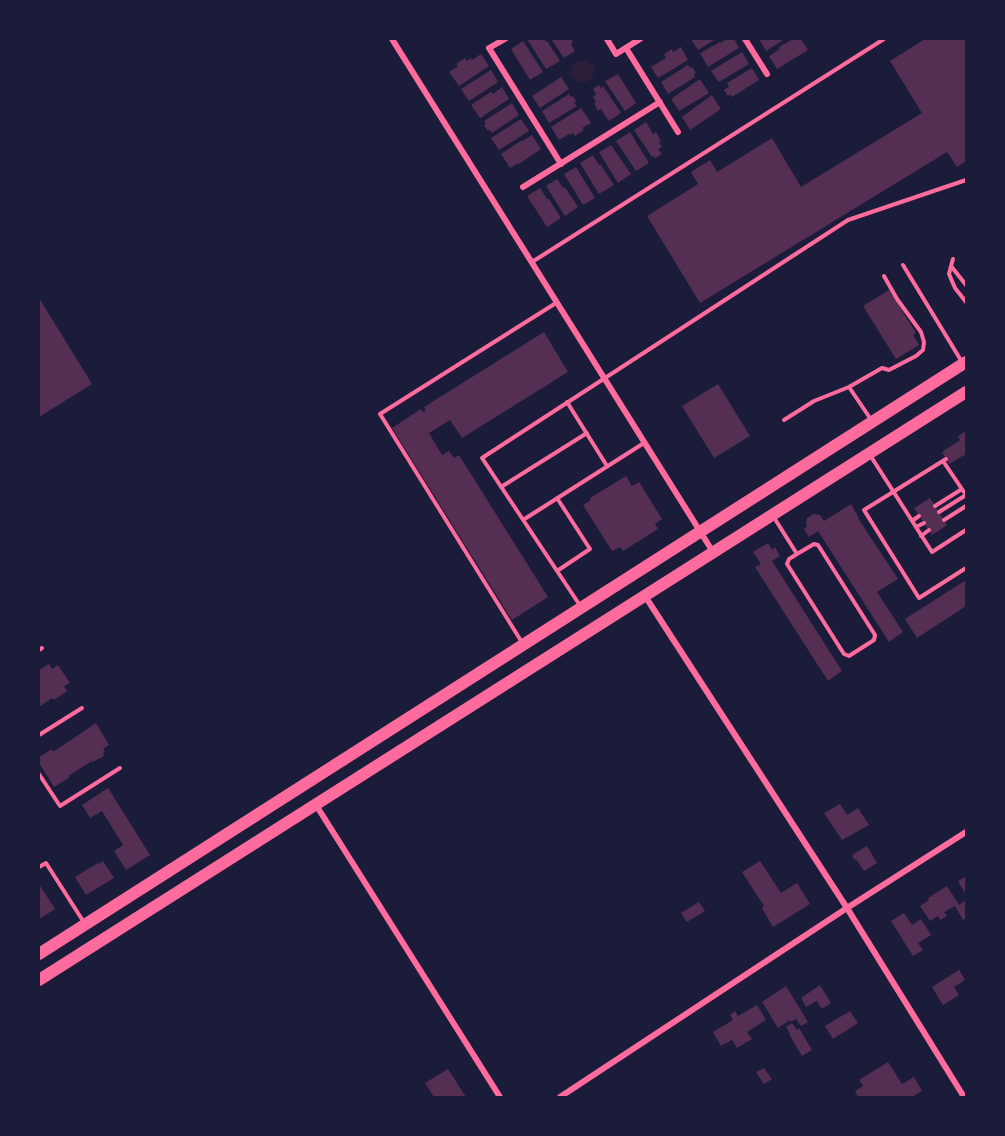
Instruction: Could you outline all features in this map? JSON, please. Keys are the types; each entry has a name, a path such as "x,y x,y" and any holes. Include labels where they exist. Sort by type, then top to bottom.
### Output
{"highway":[{"path":"39,954 872,422 965,365"},
{"path":"39,980 966,392"}],"street":[{"path":"392,39 713,552"},
{"path":"505,39 489,48 561,164"},
{"path":"607,39 616,54 640,39"},
{"path":"745,39 767,74"},
{"path":"626,48 678,132"},
{"path":"524,188 660,102"},
{"path":"644,596 847,908 964,1097"},
{"path":"316,804 500,1097"},
{"path":"560,1097 966,832"}],"lane":[{"path":"531,263 884,39"},
{"path":"581,608 482,458 848,220 966,180"},
{"path":"953,259 949,274 955,288 966,302"},
{"path":"903,265 965,365"},
{"path":"951,266 966,285"},
{"path":"784,420 814,401 849,387 882,368 889,370 923,350 924,342 921,333 884,276"},
{"path":"523,644 380,414 556,303"},
{"path":"849,387 872,422"},
{"path":"567,402 607,466"},
{"path":"501,487 587,433"},
{"path":"523,520 644,443"},
{"path":"869,453 932,552 966,530"},
{"path":"939,512 966,495 944,460 864,510 919,598 966,568"},
{"path":"935,506 962,489"},
{"path":"557,498 590,549 557,571"},
{"path":"944,520 966,506"},
{"path":"772,515 797,554"},
{"path":"912,521 919,516"},
{"path":"916,528 924,523"},
{"path":"921,536 929,531"},
{"path":"814,544 818,545 875,635 874,640 849,656 844,654 787,564 789,559 797,554 814,544"},
{"path":"39,735 82,708"},
{"path":"39,774 60,807 120,768"},
{"path":"39,867 45,863 85,924"}],"shaded area":[{"path":"584,60 596,66 592,79 578,83 571,75 572,63"}],"building":[{"path":"527,39 547,41 560,61 546,69"},
{"path":"551,39 571,39 575,51 564,58"},
{"path":"691,39 716,39 698,50"},
{"path":"727,39 734,39 739,48 708,67 700,53"},
{"path":"759,39 785,39 766,51"},
{"path":"793,39 801,39 808,50 777,69 769,56"},
{"path":"925,39 966,39 966,161 957,167 947,152 700,303 647,216 698,184 691,172 710,160 717,172 772,138 801,187 922,113 890,61"},
{"path":"523,41 543,72 530,80 511,49"},
{"path":"681,47 688,60 658,78 651,67 666,58 664,54"},
{"path":"742,52 749,64 719,82 711,71"},
{"path":"481,54 489,66 459,86 449,72 465,58 467,61 471,58 472,60"},
{"path":"688,65 696,73 695,77 668,94 661,82"},
{"path":"752,68 759,80 732,97 730,94 728,96 724,90 729,87 727,83"},
{"path":"491,70 498,82 469,101 461,89"},
{"path":"618,74 636,103 625,111 605,81"},
{"path":"561,77 569,89 540,108 532,96"},
{"path":"700,79 709,93 679,111 671,99"},
{"path":"599,85 601,88 603,86 621,113 609,121 601,109 598,111 594,103 596,102 593,97 596,94 593,89"},
{"path":"502,87 509,99 480,118 471,105"},
{"path":"569,94 573,96 577,106 549,123 542,111"},
{"path":"712,95 721,109 690,130 682,117"},
{"path":"512,103 519,115 492,133 488,131 484,121"},
{"path":"581,108 591,123 575,136 573,133 569,134 559,140 551,127"},
{"path":"521,119 529,131 499,150 491,138"},
{"path":"646,122 653,134 656,132 661,141 659,142 662,147 658,149 662,154 655,158 652,157 634,130"},
{"path":"630,132 649,163 636,171 616,141"},
{"path":"532,135 541,149 510,168 501,154"},
{"path":"611,145 631,174 618,183 599,152"},
{"path":"593,155 614,185 599,194 580,163"},
{"path":"576,167 595,198 583,205 564,174"},
{"path":"557,179 578,207 565,216 546,186"},
{"path":"540,188 561,218 547,227 527,196"},
{"path":"889,290 916,333 913,335 919,345 896,359 863,306"},
{"path":"39,298 92,384 39,417"},
{"path":"544,332 568,372 462,438 450,420 429,433 442,455 449,451 454,458 459,455 548,597 512,620 392,428 421,409 423,412 426,410 424,407"},
{"path":"718,384 750,436 714,458 682,406"},
{"path":"966,431 966,458 964,455 949,464 942,452 960,440 958,436"},
{"path":"626,476 632,486 639,482 662,519 655,524 658,529 623,551 620,547 612,551 583,505 591,500 590,498"},
{"path":"930,498 947,525 932,535 914,508"},
{"path":"851,504 898,579 877,592 903,632 889,642 818,531 809,537 804,529 807,526 807,518 814,514 820,515 824,521"},
{"path":"768,543 772,550 775,547 780,556 772,561 842,671 828,681 755,567 761,564 753,552"},
{"path":"966,580 966,606 917,638 905,619"},
{"path":"49,664 52,669 58,665 70,683 64,686 67,691 39,707 39,670"},
{"path":"96,723 109,745 103,749 104,756 92,761 54,787 39,763 39,757 52,749 53,752"},
{"path":"108,788 150,855 126,870 114,851 123,845 102,811 90,818 82,805"},
{"path":"840,804 847,815 858,808 869,825 842,840 824,813"},
{"path":"867,846 877,863 864,871 852,855"},
{"path":"103,861 114,878 86,895 75,877"},
{"path":"760,861 781,893 797,883 810,904 773,927 762,908 764,906 742,872"},
{"path":"966,876 966,895 958,881"},
{"path":"39,884 55,909 39,919"},
{"path":"947,886 959,905 966,900 966,921 963,920 955,906 944,912 947,916 940,920 938,916 930,921 920,906"},
{"path":"699,902 705,911 687,922 681,913"},
{"path":"904,913 912,925 921,919 931,935 918,943 923,950 913,956 891,921"},
{"path":"959,970 965,980 954,987 959,995 943,1005 932,987"},
{"path":"820,985 831,1003 822,1009 817,1001 806,1007 801,998"},
{"path":"786,986 808,1022 801,1026 796,1019 791,1022 790,1020 778,1028 762,1002"},
{"path":"757,1005 766,1020 747,1032 752,1039 737,1048 732,1040 721,1046 713,1032 733,1020 730,1015 735,1011 738,1016"},
{"path":"850,1011 858,1023 833,1039 825,1026"},
{"path":"792,1023 797,1030 799,1028 812,1050 802,1056 786,1027"},
{"path":"888,1062 902,1084 914,1077 922,1091 912,1097 858,1097 855,1091 863,1086 859,1080"},
{"path":"764,1068 772,1079 764,1084 756,1072"},
{"path":"448,1069 466,1097 434,1097 425,1083"}]}
